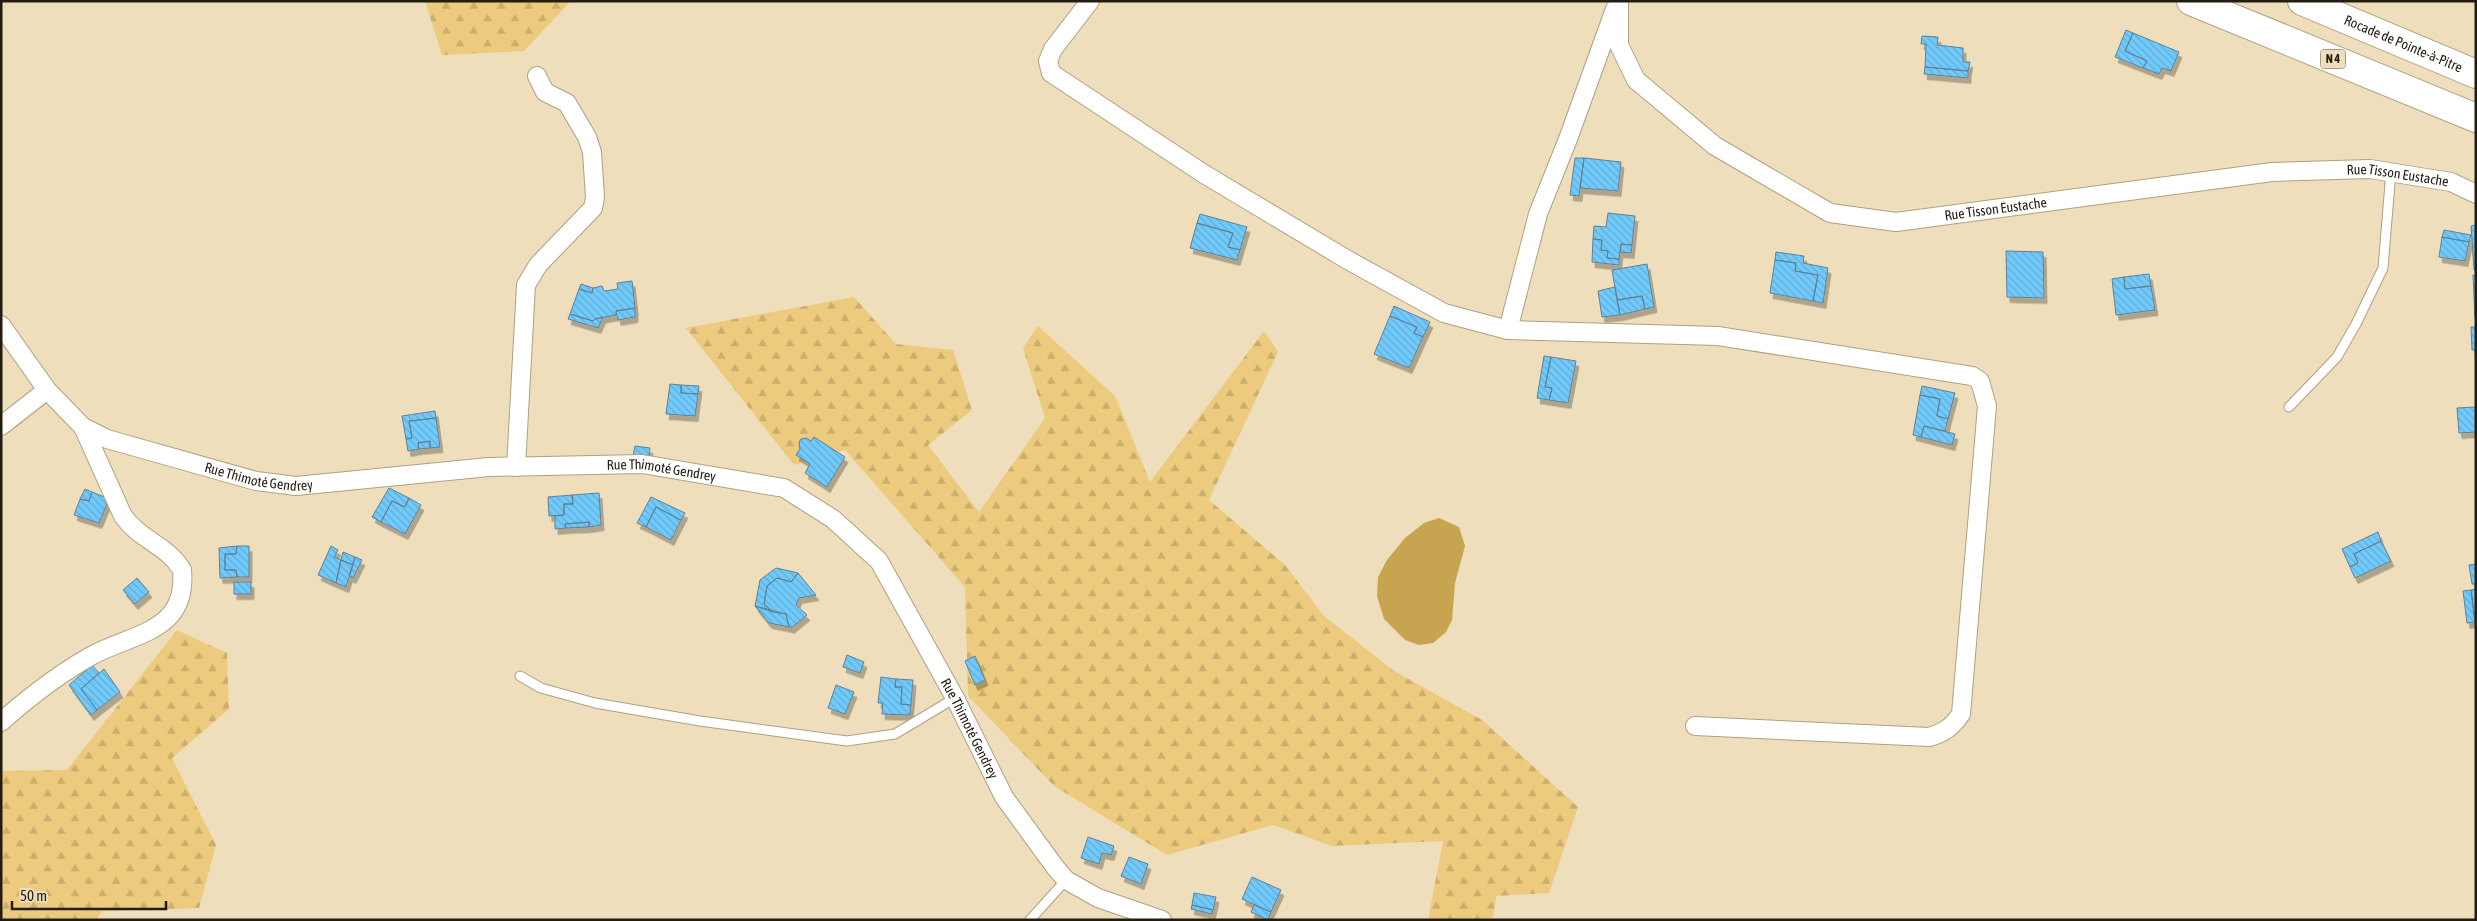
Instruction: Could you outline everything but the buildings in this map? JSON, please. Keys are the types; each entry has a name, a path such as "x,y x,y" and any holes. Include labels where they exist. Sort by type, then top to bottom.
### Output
{"highway":[{"name":"N 4","path":"2191,1 2476,118"},
{"name":"Rocade de Pointe-à-Pitre","path":"2302,1 2476,74"}],"street":[{"path":"1090,1 1053,48 1048,61 1052,73 1204,174 1346,259 1444,313 1508,330 1718,336 1972,376 1980,381 1988,406 1960,714 1954,724 1943,733 1929,738 1695,726"},
{"path":"1508,330 1538,214 1568,139 1618,1"},
{"name":"Rue Tisson Eustache","path":"1618,1 1619,45 1636,80 1715,146 1830,212 1896,222 2272,172 2370,168 2451,182 2476,194"},
{"path":"516,466 526,285 538,265 593,208 595,197 592,152 588,137 567,103 545,92 537,76"},
{"name":"Rue Thimoté Gendrey","path":"1,325 47,390 83,427 107,439 256,480 296,486 490,467 642,464 784,488 833,519 879,561 955,698 1004,797 1066,880 1098,898 1162,920"},
{"path":"1,426 47,390"},
{"path":"1,722 23,703 92,656 158,627 176,606 181,594 182,570 168,553 144,538 127,522 83,427"}],"lane":[{"path":"2289,407 2337,356 2356,324 2383,268 2391,171"},
{"path":"520,676 541,688 595,703 710,722 847,741 894,734 955,698"},
{"path":"1030,920 1066,880"}],"green space":[{"path":"425,1 571,1 524,51 442,55"},
{"path":"854,297 896,344 953,350 972,410 928,445 979,512 1045,418 1023,348 1038,326 1115,396 1150,482 1264,331 1278,352 1209,500 1285,565 1324,616 1394,671 1482,720 1578,807 1549,893 1496,896 1493,920 1428,920 1443,841 1332,846 1273,825 1167,855 1054,786 968,696 965,587 845,450 794,465 686,328"},
{"path":"177,630 227,653 229,709 172,758 216,845 199,908 102,911 97,920 1,920 1,771 67,770"}],"shaded area":[{"path":"1439,518 1459,527 1465,546 1455,583 1452,620 1446,632 1433,643 1419,645 1405,640 1384,619 1377,596 1378,577 1387,560 1405,538 1424,523"}]}
